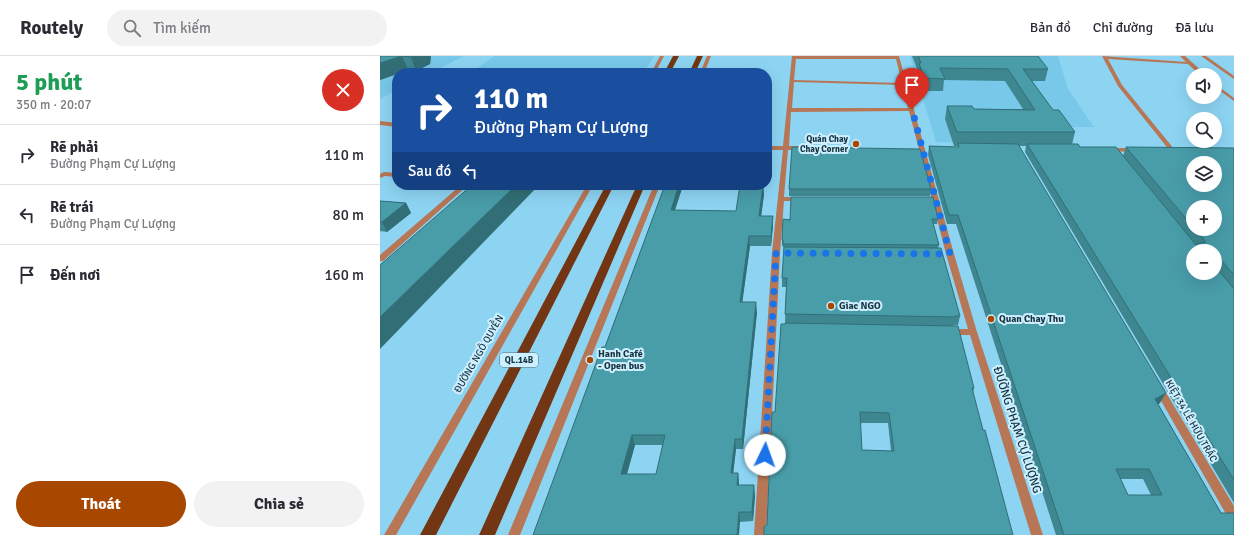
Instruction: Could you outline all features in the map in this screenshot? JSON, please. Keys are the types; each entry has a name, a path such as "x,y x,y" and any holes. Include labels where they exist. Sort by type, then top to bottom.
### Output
{"highway":[{"path":"670,68 676,56"},
{"path":"694,68 700,56"},
{"name":"QL.14B","path":"428,535 607,190"},
{"path":"487,535 639,190"}],"street":[{"path":"656,68 662,56"},
{"path":"704,68 709,56"},
{"path":"1156,56 1160,61"},
{"path":"1182,56 1194,68"},
{"path":"1202,56 1234,78"},
{"path":"760,535 776,328 780,253 780,199 794,57 898,57"},
{"name":"ĐƯỜNG PHẠM CỰ LƯỢNG","path":"898,57 912,109 926,149 932,199 946,254 973,332 1037,535"},
{"path":"1104,57 1188,63"},
{"path":"1104,57 1120,85 1172,150"},
{"path":"792,82 905,84"},
{"path":"1222,91 1234,100"},
{"path":"789,110 912,109"},
{"path":"380,124 392,125"},
{"path":"772,148 813,148"},
{"path":"913,149 926,149"},
{"path":"1105,150 1142,150"},
{"path":"1113,150 1117,156"},
{"path":"1165,150 1180,150"},
{"path":"380,176 384,174 392,175"},
{"path":"380,259 459,190"},
{"name":"ĐƯỜNG NGÔ QUYỀN","path":"390,535 587,190"},
{"path":"514,535 655,190"},
{"path":"780,199 812,199"},
{"path":"942,332 973,332"},
{"name":"KIỆT 34 LÊ HỮU TRÁC","path":"1154,381 1234,517"}],"shaded area":[{"path":"380,56 464,56 441,68 392,68 392,93 380,99"},
{"path":"494,56 654,56 646,68 478,68"},
{"path":"910,56 1058,56 1068,89 1094,127 1063,127 1075,144 936,142"}],"building":[{"path":"380,56 402,56 380,63"},
{"path":"918,56 1038,56 1048,69 1023,69 1053,110 1059,110 1075,132 957,132 947,106 972,106 974,109 1035,110 1008,69 940,68 945,79 924,78"},
{"path":"958,143 1018,144 1166,393 1155,399 1221,513 1234,513 1234,535 1064,535 958,215 949,215 929,146 959,147","holes":["1116,469 1149,469 1162,495 1128,495"]},
{"path":"1027,144 1078,144 1080,147 1116,147 1186,233 1186,236 1189,236 1195,244 1186,244 1186,280 1222,280 1222,274 1234,289 1234,480"},
{"path":"792,147 920,149 931,189 789,189"},
{"path":"1126,147 1234,148 1234,275 1222,261 1222,244 1198,244 1205,243 1201,236 1222,236 1222,200 1186,200 1186,219"},
{"path":"466,190 511,190 380,317 380,265"},
{"path":"663,190 677,190 671,210 736,211 739,190 762,190 759,216 773,216 771,236 749,236 740,302 756,302 742,439 735,439 731,473 738,473 737,485 754,485 752,512 739,512 737,535 533,535 602,347 605,347","holes":["632,435 665,435 656,474 621,474"]},
{"path":"791,197 933,197 938,219 932,219 939,245 783,244 783,219 790,220"},
{"path":"380,201 406,203 380,222"},
{"path":"784,247 941,248 960,316 785,314 787,278 782,278"},
{"path":"781,324 958,326 983,430 985,430 1013,535 764,535 764,527 767,525 772,412 775,412","holes":["860,412 889,413 894,451 862,450"]}],"place":[{"name":"Quán Chay Chay Corner","path":"856,144"},
{"name":"Giac NGO","path":"831,306"},
{"name":"Quan Chay Thu","path":"991,319"},
{"name":"Hanh Café - Open bus","path":"590,360"}],"route":[{"path":"765,455 776,253 950,254 912,109"}]}
